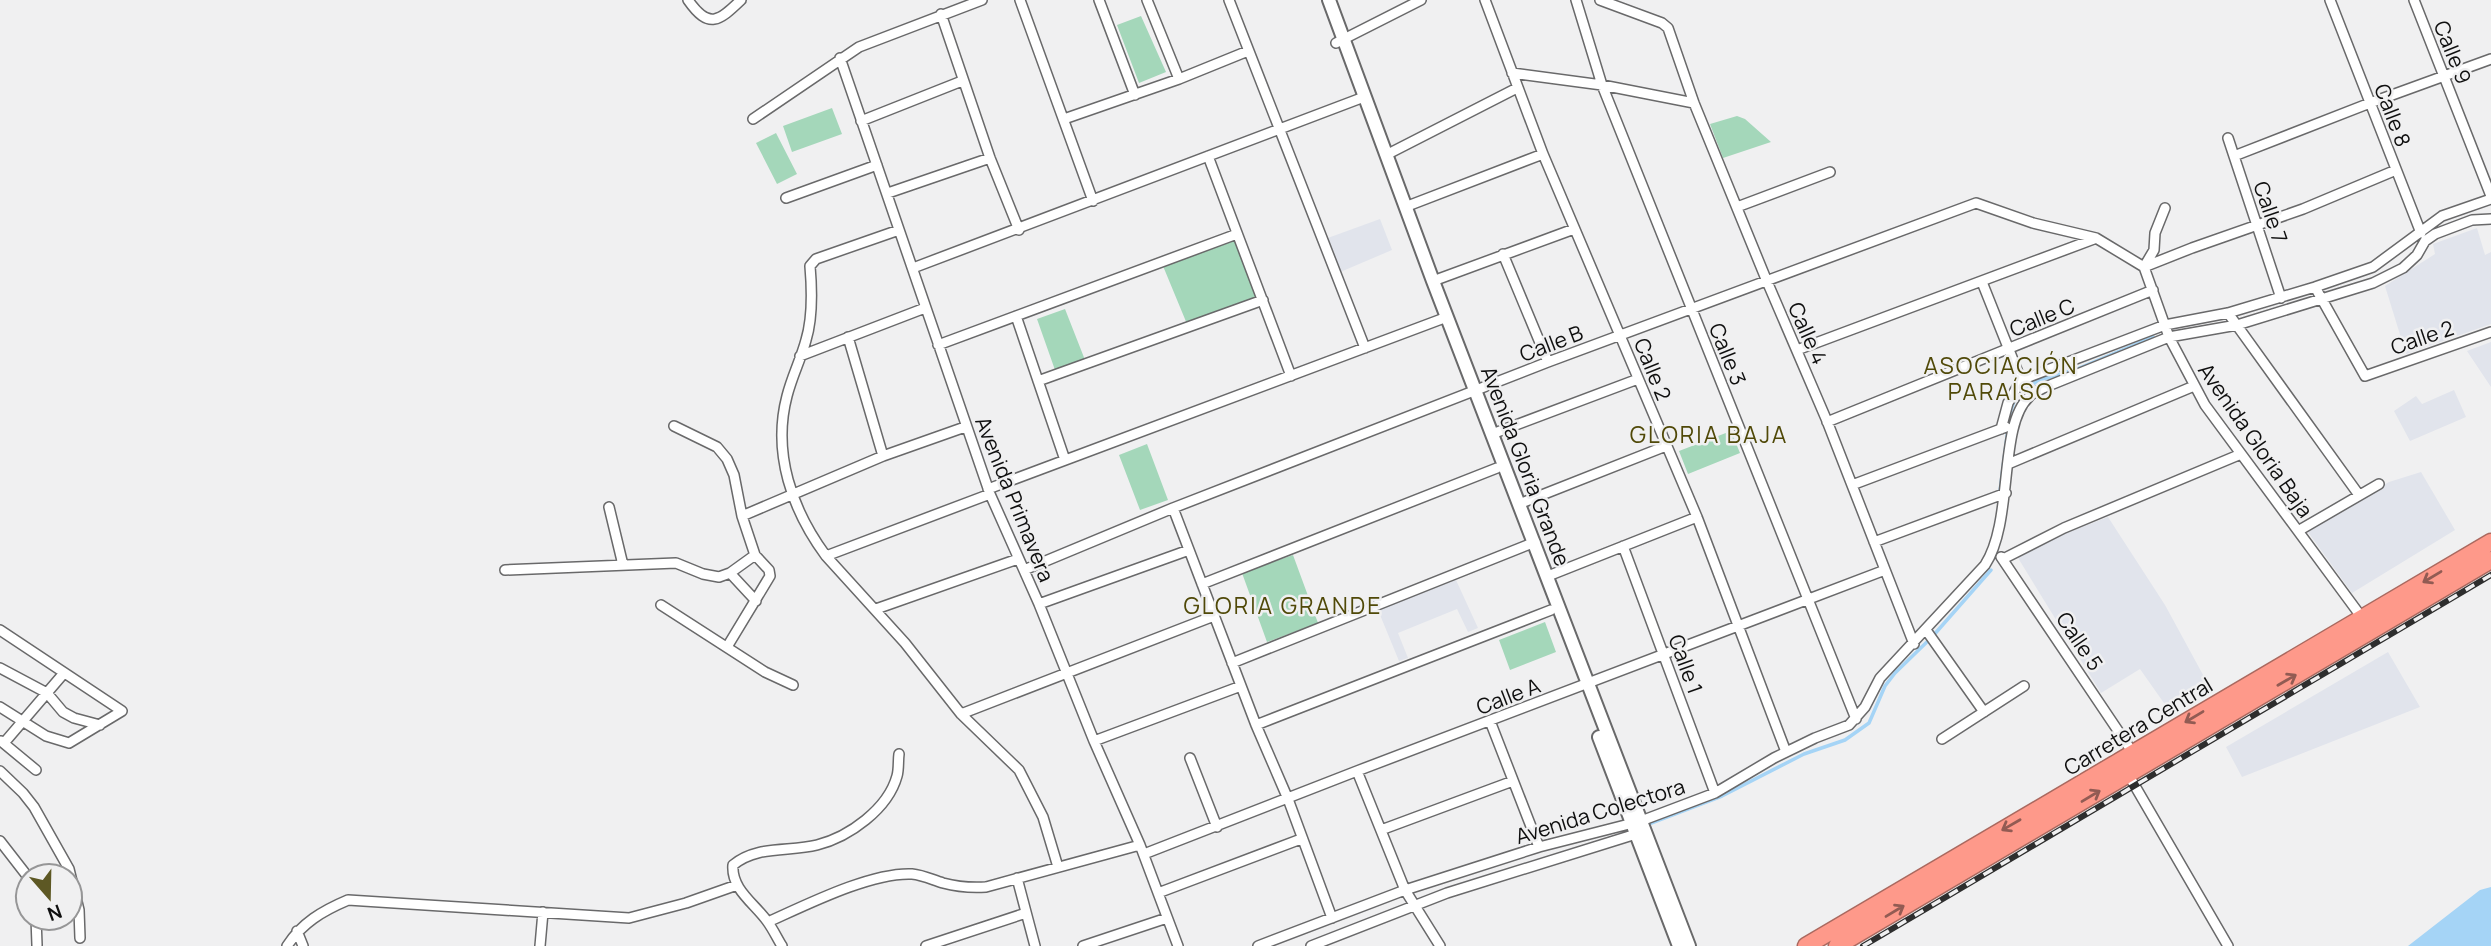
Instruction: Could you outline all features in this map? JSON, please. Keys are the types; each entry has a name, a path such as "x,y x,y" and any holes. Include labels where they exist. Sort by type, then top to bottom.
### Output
{"highway":[{"name":"Carretera Central","path":"1836,946 2128,774 2368,624 2491,542"},
{"name":"Carretera Central","path":"1806,946 2133,753 2491,560"}],"street":[{"path":"688,0 705,18 715,21 741,0"},
{"path":"753,119 840,58 879,38 982,0"},
{"path":"1020,0 1093,201"},
{"path":"1099,0 1135,95"},
{"path":"1147,0 1179,79"},
{"path":"1229,0 1365,348"},
{"name":"Avenida Gloria Grande","path":"1320,0 1340,41"},
{"name":"Avenida Gloria Grande","path":"1329,0 1340,41 1473,393 1497,468 1548,576 1584,686 1679,946"},
{"path":"1340,41 1406,3 1421,0"},
{"name":"Calle 2","path":"1485,0 1573,229 1697,517 1786,752"},
{"name":"Calle 3","path":"1576,0 1602,85 1856,719"},
{"name":"Calle 4","path":"1600,0 1668,27 1694,103 1828,422 1914,644"},
{"name":"Calle 8","path":"2330,0 2425,241"},
{"name":"Calle 9","path":"2414,0 2491,197"},
{"path":"941,14 962,81 1018,230"},
{"path":"1064,119 1179,79 1248,51"},
{"name":"Avenida Primavera","path":"840,58 989,491 1142,850 1178,946"},
{"path":"2234,156 2491,59"},
{"path":"1512,73 1602,85 1694,103"},
{"path":"861,121 962,81"},
{"path":"1386,155 1517,88"},
{"path":"913,268 1361,99"},
{"name":"Avenida Gloria Grande","path":"1361,99 1386,155 1433,281 1444,319"},
{"name":"Calle 7","path":"2228,138 2281,298"},
{"path":"1405,207 1543,154"},
{"path":"1208,156 1291,376"},
{"path":"888,193 990,158"},
{"path":"786,198 877,165"},
{"path":"2144,267 2303,209 2396,170"},
{"path":"1737,207 1830,172"},
{"path":"2001,429 2008,403 2021,380 2165,326 2228,313 2281,298 2373,267 2442,216 2491,197"},
{"name":"Calle B","path":"1024,570 1173,508 1548,362 1976,202 2033,223 2096,239"},
{"path":"2144,267 2154,250 2155,233 2165,208"},
{"path":"1856,719 1866,707 1880,678 1914,644 1994,552 2006,493 2015,424 2028,398 2043,388 2169,337 2237,325 2373,283 2403,268 2417,255 2425,241 2435,234 2472,220 2491,219"},
{"path":"1433,281 1573,229"},
{"path":"899,230 816,259 810,266 809,329 786,398 783,416 783,456 791,495 814,541 826,556 924,665 961,714 1019,770 1043,817 1058,867"},
{"path":"938,345 1237,234"},
{"path":"1797,350 2096,239 2144,267"},
{"path":"1503,254 1548,362"},
{"name":"Avenida Gloria Baja","path":"2144,267 2169,337 2194,386 2241,454 2368,624"},
{"path":"1982,282 2021,380"},
{"path":"2315,287 2322,300"},
{"name":"Calle C","path":"1828,422 2153,290"},
{"path":"1038,381 1263,300"},
{"name":"Calle 2","path":"2322,300 2365,376 2491,332"},
{"path":"800,356 925,308"},
{"path":"2228,313 2360,495"},
{"path":"1016,316 1065,460"},
{"path":"826,556 1065,460 1444,319"},
{"path":"848,337 883,456"},
{"path":"1492,433 1638,379"},
{"path":"2008,464 2194,386"},
{"name":"Avenida Gloria Grande","path":"1473,393 1492,433 1519,504 1551,610 1584,686"},
{"path":"1852,485 2015,424"},
{"path":"674,426 717,447 727,459 734,475 742,516 755,555 769,570 770,576 727,647"},
{"path":"742,516 883,456 965,427"},
{"path":"1519,504 1666,446"},
{"path":"2003,559 2064,528 2241,454"},
{"path":"1202,584 1497,468"},
{"path":"2298,531 2379,484"},
{"path":"1874,542 2006,493"},
{"path":"609,507 623,565"},
{"path":"1173,508 1332,918"},
{"path":"1548,576 1697,517"},
{"path":"1232,663 1531,544"},
{"name":"Calle 1","path":"1623,546 1715,793"},
{"path":"1039,604 1189,550"},
{"name":"Calle 5","path":"1994,552 2003,559 2133,753"},
{"path":"505,570 677,564 719,577 730,573 755,555"},
{"path":"876,610 1018,559"},
{"name":"Calle A","path":"768,922 816,900 878,878 916,874 945,884 968,888 986,887 1058,867 1142,850 1217,827 1885,570"},
{"path":"730,573 756,601"},
{"path":"661,605 765,672 793,685"},
{"path":"1255,725 1551,610"},
{"path":"961,714 1214,616"},
{"path":"0,630 122,711 69,743 54,740 0,707"},
{"path":"1926,630 1984,712"},
{"path":"0,668 47,694 63,712 74,719 100,725"},
{"path":"36,770 2,741 64,673"},
{"path":"1094,741 1241,686"},
{"path":"1942,739 2024,686"},
{"name":"Avenida Colectora","path":"1311,946 1715,793 1786,752 1849,725 1856,719"},
{"path":"1490,721 1539,847"},
{"path":"782,946 768,922 737,885 733,865 740,859 772,848 817,845 851,830 872,814 890,792 898,775 899,754"},
{"path":"1190,758 1217,827"},
{"path":"0,771 34,807 69,869 79,910 80,938"},
{"path":"1357,771 1405,890 1440,946"},
{"path":"2128,774 2228,946"},
{"path":"1381,830 1513,781"},
{"name":"Avenida Gloria Grande","path":"1636,825 1689,946"},
{"name":"Avenida Colectora","path":"1258,946 1405,890 1539,847 1636,825"},
{"path":"1158,892 1301,839"},
{"path":"0,841 16,862"},
{"path":"1017,878 1035,946"},
{"path":"287,946 297,931 321,912 348,900 629,918 737,885"},
{"path":"540,946 543,912"},
{"path":"926,946 1026,913"},
{"path":"1083,946 1167,918"},
{"path":"297,931 303,946"}],"shaded area":[{"path":"1380,219 1392,250 1338,273 1325,239"},
{"path":"2477,228 2485,255 2491,252 2491,324 2406,354 2385,286 2435,254 2433,244"},
{"path":"2491,342 2491,387 2467,351"},
{"path":"2454,390 2466,417 2410,441 2394,411 2416,396 2422,404"},
{"path":"2421,472 2455,530 2352,593 2305,528 2389,482"},
{"path":"2108,517 2165,605 2208,684 2166,706 2140,669 2101,693 2015,553"},
{"path":"1456,580 1478,628 1468,632 1457,609 1398,633 1408,658 1399,661 1378,610"},
{"path":"2388,652 2420,707 2242,777 2226,747"}],"green space":[{"path":"1141,16 1166,72 1139,83 1117,25"},
{"path":"832,108 842,134 792,152 783,126"},
{"path":"1737,116 1745,119 1771,142 1723,158 1710,124"},
{"path":"776,133 797,174 777,184 756,143"},
{"path":"1237,240 1259,299 1187,324 1163,266"},
{"path":"1065,309 1085,360 1055,370 1037,319"},
{"path":"1731,431 1740,453 1688,474 1679,451"},
{"path":"1147,444 1168,500 1140,510 1119,455"},
{"path":"1293,555 1318,623 1267,642 1242,573"},
{"path":"1545,622 1556,652 1510,670 1499,640"}],"water":[{"path":"2491,887 2491,946 2408,946 2480,890"}],"waterway":[{"path":"2000,491 2010,413 2017,393 2040,380 2077,369 2153,337"},
{"path":"1646,825 1722,796 1804,754 1845,740 1869,723 1885,686 1895,673 1932,637 1991,570"}],"railway":[{"path":"1863,946 2491,575"}],"district":[{"name":"ASOCIACIÓN PARAÍSO","path":"2001,378"},
{"name":"GLORIA BAJA","path":"1709,434"},
{"name":"GLORIA GRANDE","path":"1283,605"}]}
